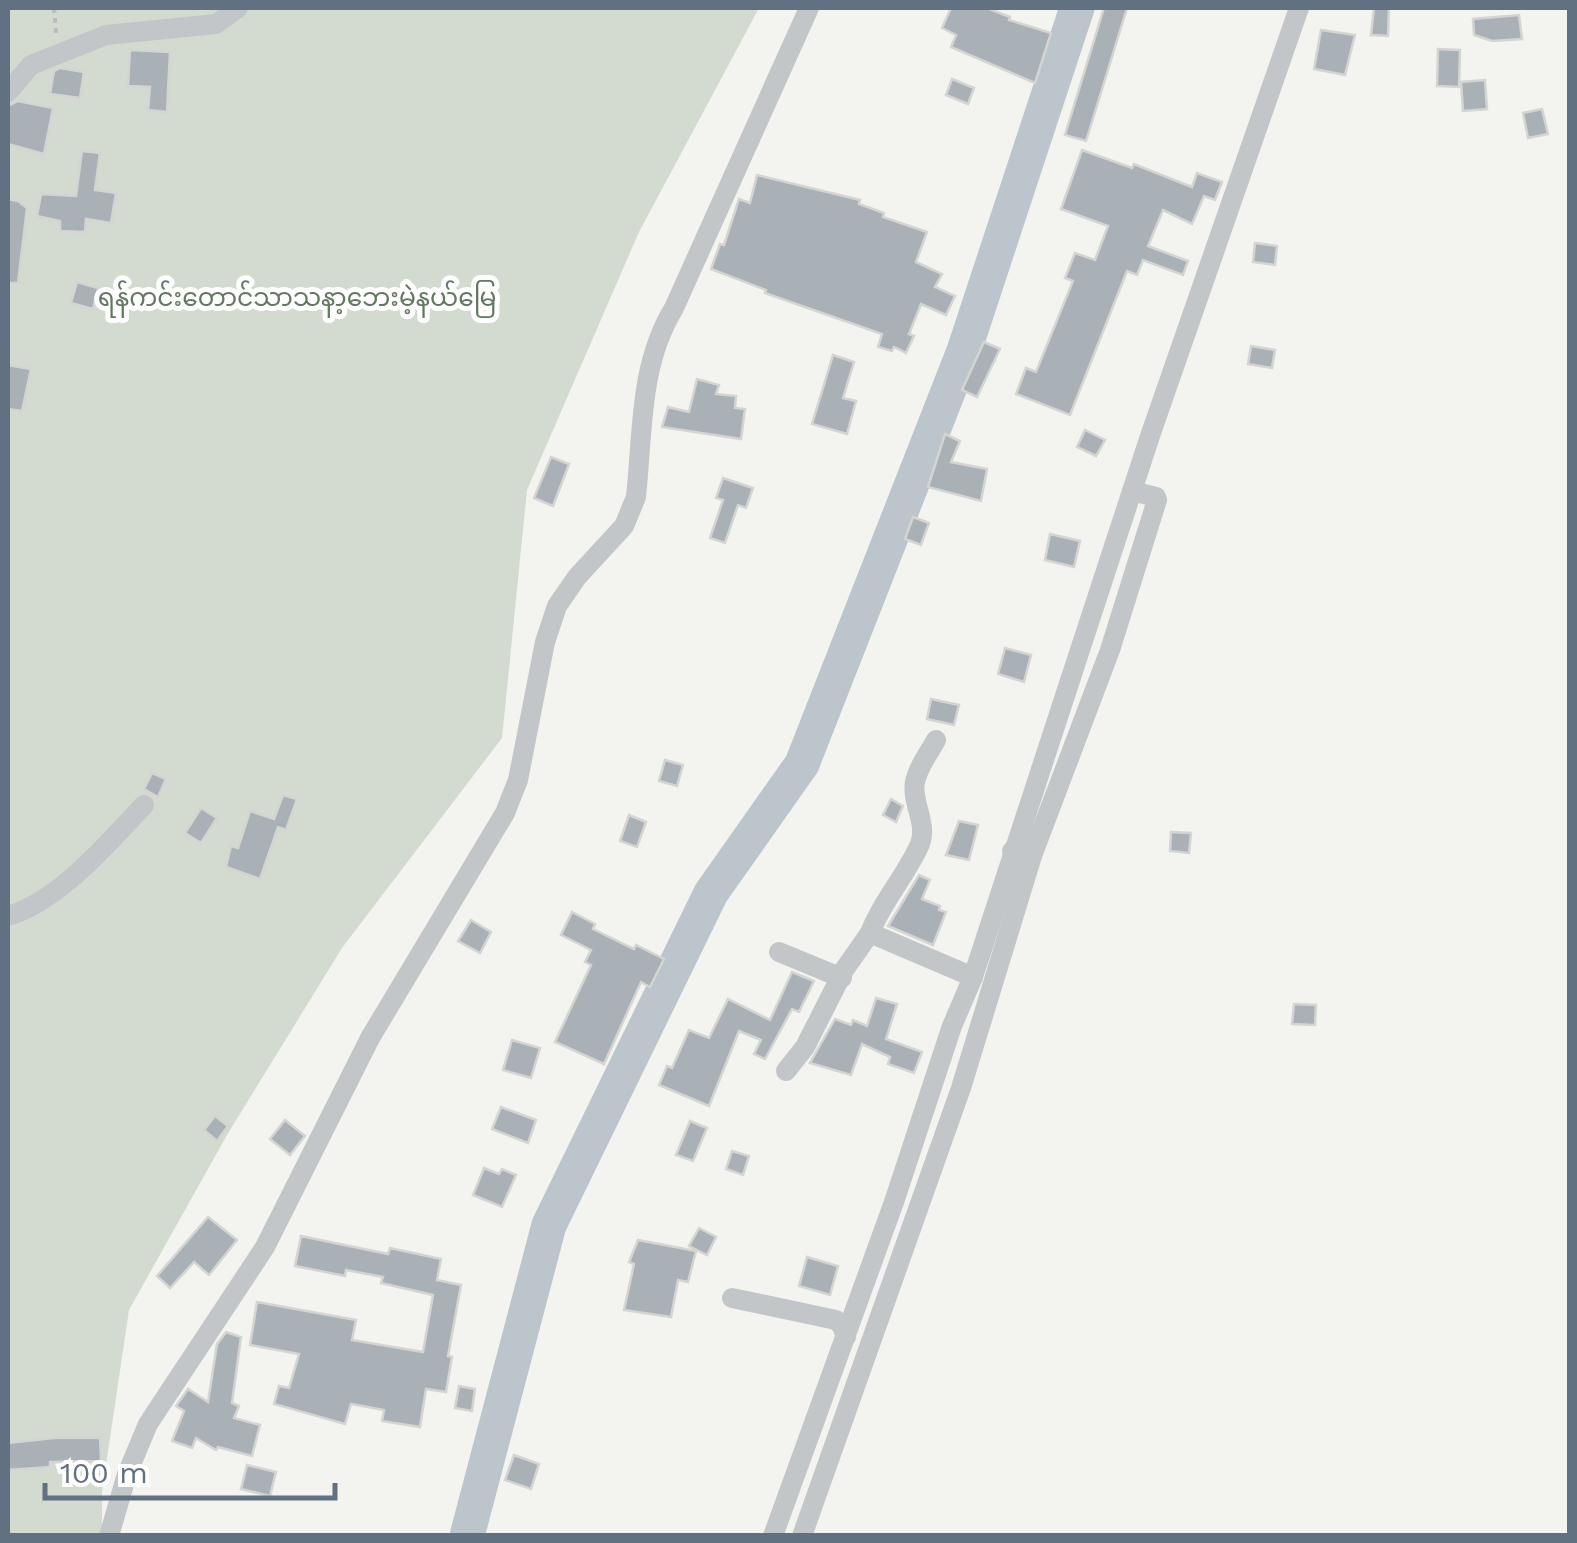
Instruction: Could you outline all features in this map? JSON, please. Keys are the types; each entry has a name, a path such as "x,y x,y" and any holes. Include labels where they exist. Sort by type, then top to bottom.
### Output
{"street":[{"path":"8,92 30,65 106,35 216,24 238,8"},
{"path":"109,1536 127,1474 148,1424 265,1247 370,1038 514,794 545,642 558,606 577,577 612,543 631,514 636,497 647,376 656,341 809,8"},
{"path":"773,1536 970,1013 1299,8"},
{"path":"786,1072 806,1047 844,970 870,933 920,842 916,780 936,740"},
{"path":"8,916 41,901 102,849 144,805"},
{"path":"802,1536 961,1088 972,977 1022,854"},
{"path":"870,933 972,977"},
{"path":"778,952 842,978"},
{"path":"732,1298 836,1320 846,1337"}],"path":[{"path":"54,8 58,54"}],"green space":[{"name":"ရန်ကင်းတောင်သာသနာ့ဘေးမဲ့နယ်မြေ","path":"8,8 759,8 639,232 527,490 502,738 342,948 227,1135 129,1310 102,1492 102,1535 8,1536"}],"building":[{"path":"951,8 987,8 1010,17 1009,20 1051,33 1035,83 951,47 956,35 942,28"},
{"path":"1104,8 1127,8 1086,141 1065,135"},
{"path":"1374,8 1389,8 1388,36 1371,35"},
{"path":"1519,15 1522,39 1492,41 1474,35 1473,19"},
{"path":"1321,30 1355,35 1345,75 1314,69"},
{"path":"1438,49 1460,50 1459,87 1437,86"},
{"path":"130,50 170,52 167,112 148,110 150,87 128,86"},
{"path":"60,68 84,72 80,98 50,94 54,71"},
{"path":"952,79 974,88 968,104 946,95"},
{"path":"1485,80 1487,109 1463,111 1461,82"},
{"path":"18,101 53,108 44,154 8,144 8,106"},
{"path":"1542,109 1548,134 1528,138 1523,113"},
{"path":"1082,150 1132,168 1134,164 1192,187 1197,173 1222,182 1215,200 1204,196 1192,224 1163,210 1148,246 1188,261 1183,275 1143,260 1137,275 1127,271 1070,415 1016,394 1026,368 1036,372 1073,281 1065,278 1075,253 1095,260 1108,226 1061,209"},
{"path":"82,151 100,153 95,190 116,193 111,223 86,219 85,232 60,231 60,221 37,216 41,194 76,196"},
{"path":"757,175 860,200 859,204 884,213 883,217 927,232 916,262 942,274 935,287 955,296 946,315 921,304 906,353 894,347 892,351 878,347 882,334 765,293 766,290 711,269 720,244 724,245 739,199 750,203"},
{"path":"8,199 27,208 18,283 8,283"},
{"path":"1255,243 1277,246 1275,265 1253,262"},
{"path":"77,282 98,288 93,309 71,303"},
{"path":"984,342 1000,349 977,397 962,390"},
{"path":"1251,346 1275,350 1272,368 1248,364"},
{"path":"833,355 854,362 843,398 856,401 847,434 812,424"},
{"path":"8,365 31,369 22,411 8,409"},
{"path":"697,379 719,385 716,394 736,396 735,408 745,409 741,439 662,427 668,407 689,412"},
{"path":"1085,430 1105,440 1096,456 1077,447"},
{"path":"945,434 960,441 951,462 987,469 981,501 928,487"},
{"path":"551,457 569,464 553,506 534,498"},
{"path":"723,478 753,488 746,508 738,505 725,543 710,538 723,500 716,498"},
{"path":"913,517 929,523 921,545 905,539"},
{"path":"1050,534 1080,541 1074,567 1045,560"},
{"path":"1005,648 1031,655 1024,682 998,674"},
{"path":"931,699 959,705 954,725 927,719"},
{"path":"665,760 683,765 677,786 659,781"},
{"path":"152,773 166,779 158,797 144,789"},
{"path":"283,795 297,799 286,830 278,827 260,879 226,867 231,846 238,848 250,811 274,819"},
{"path":"891,799 903,806 896,822 883,815"},
{"path":"201,808 217,818 201,843 185,833"},
{"path":"629,815 646,822 637,847 620,841"},
{"path":"959,821 978,825 969,860 946,855"},
{"path":"1171,832 1191,833 1189,853 1170,851"},
{"path":"919,875 930,880 922,899 946,912 933,945 888,926"},
{"path":"572,912 595,924 593,929 664,959 650,987 641,982 604,1064 555,1042 591,965 585,962 591,950 561,935"},
{"path":"471,920 491,932 480,953 458,941"},
{"path":"792,972 814,981 799,1012 792,1009 765,1059 754,1054 761,1040 739,1031 709,1106 659,1085 667,1066 672,1068 689,1030 709,1038 728,999 770,1020"},
{"path":"876,998 897,1004 886,1039 922,1052 914,1073 888,1064 890,1057 862,1044 851,1075 810,1063 835,1019 867,1026"},
{"path":"1294,1004 1316,1005 1315,1025 1292,1024"},
{"path":"512,1040 540,1048 531,1078 503,1070"},
{"path":"501,1107 536,1120 528,1143 492,1129"},
{"path":"215,1116 228,1126 217,1141 204,1130"},
{"path":"285,1120 305,1136 290,1155 270,1139"},
{"path":"690,1121 707,1128 693,1161 676,1155"},
{"path":"732,1151 749,1156 743,1175 726,1169"},
{"path":"484,1168 516,1175 502,1207 473,1195"},
{"path":"208,1217 237,1240 209,1275 194,1262 170,1288 157,1276"},
{"path":"699,1228 716,1237 707,1255 689,1246"},
{"path":"301,1236 388,1254 390,1248 441,1259 437,1280 461,1285 448,1356 452,1357 446,1392 426,1389 420,1427 382,1421 384,1410 351,1404 345,1424 274,1404 279,1386 289,1388 299,1354 250,1345 257,1302 356,1320 352,1340 423,1352 433,1295 381,1283 383,1277 346,1270 345,1276 295,1266"},
{"path":"638,1240 696,1251 688,1282 678,1280 671,1317 624,1310 634,1264 629,1262"},
{"path":"807,1257 838,1266 830,1295 799,1286"},
{"path":"226,1332 241,1337 232,1403 239,1406 234,1418 260,1425 252,1456 218,1447 216,1450 196,1438 192,1448 172,1441 184,1411 176,1406 188,1389 208,1402 217,1344"},
{"path":"459,1386 475,1389 472,1411 455,1408"},
{"path":"100,1438 101,1461 50,1462 50,1467 8,1470 8,1443"},
{"path":"514,1455 539,1464 531,1489 505,1480"},
{"path":"247,1465 276,1472 270,1496 241,1489"}],"waterway":[{"path":"467,1536 549,1225 711,893 802,764 964,351 1077,8"}]}
